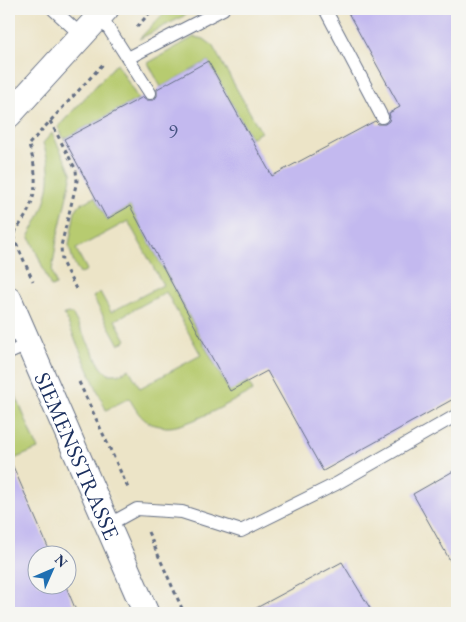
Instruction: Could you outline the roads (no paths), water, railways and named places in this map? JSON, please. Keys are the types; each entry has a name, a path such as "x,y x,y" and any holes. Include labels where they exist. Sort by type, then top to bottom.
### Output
{"street":[{"path":"9,114 103,12"},
{"name":"SIEMENSSTRASSE","path":"9,298 19,348 108,525 146,613"}],"lane":[{"path":"53,9 81,35"},
{"path":"128,58 223,9"},
{"path":"325,9 382,117"},
{"path":"103,12 120,45 150,93"},
{"path":"108,525 137,509 182,512 241,531 336,484 457,415"}]}
